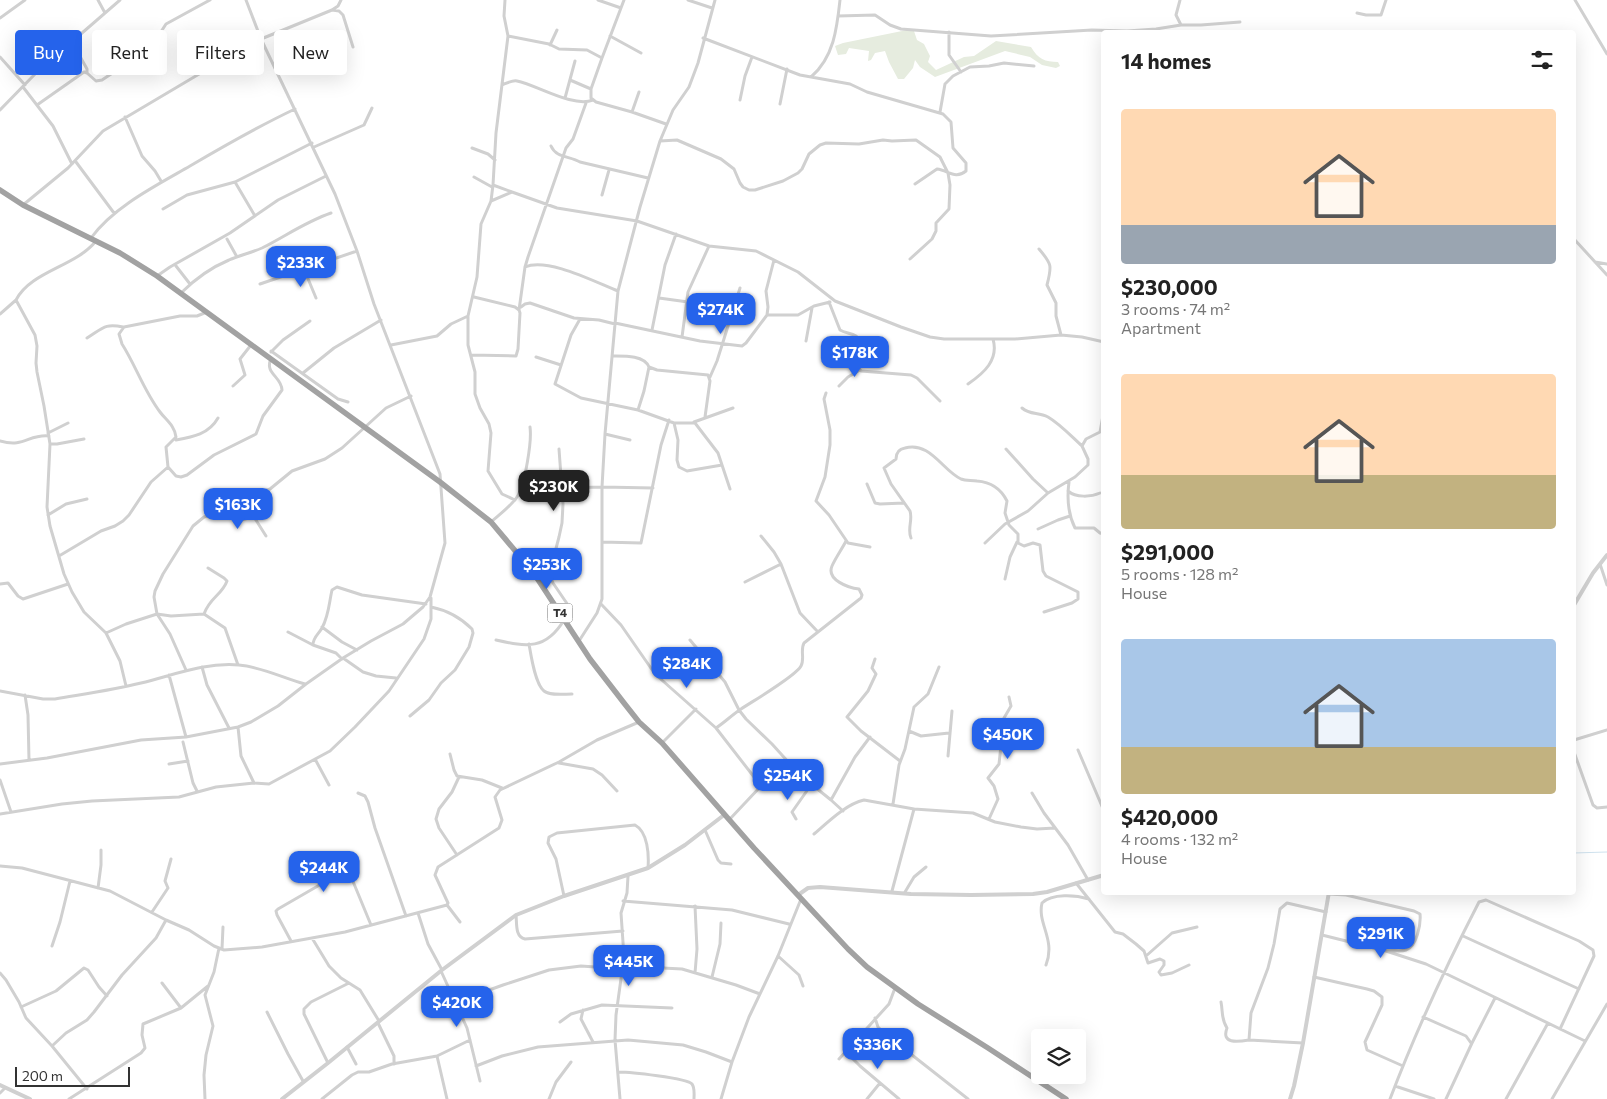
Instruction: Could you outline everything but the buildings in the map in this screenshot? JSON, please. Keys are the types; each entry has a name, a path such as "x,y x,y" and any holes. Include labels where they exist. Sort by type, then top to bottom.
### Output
{"highway":[{"name":"T4","path":"0,190 23,206 120,253 157,276 270,355 491,522 533,572 578,641 639,722 662,743 724,815 848,949 867,967 895,988 1066,1099"}],"street":[{"path":"0,18 26,0"},
{"path":"98,0 105,13"},
{"path":"82,33 120,0"},
{"path":"82,60 87,72 96,81 102,80 138,56 157,38 166,24 210,0"},
{"path":"246,0 258,30"},
{"path":"264,37 332,10 338,6 341,0"},
{"path":"505,0 504,16 508,36 496,132 493,186 490,201 481,224 477,277 474,297 468,316 468,345 475,372 475,394 489,424 491,433 488,471 502,494 515,500"},
{"path":"598,0 621,8"},
{"path":"593,100 590,95 591,89 624,0"},
{"path":"688,0 712,8"},
{"path":"578,641 601,604 602,486 607,403 618,291 648,178 660,141 673,110 689,87 698,63 703,38 715,0"},
{"path":"811,77 823,65 827,57 835,35 840,0"},
{"path":"1180,0 1176,15 1181,25"},
{"path":"1357,13 1381,15 1386,0"},
{"path":"1575,0 1607,54"},
{"path":"332,10 338,10 343,15 353,47"},
{"path":"838,16 874,14 890,25 901,29 991,36 1101,30"},
{"path":"1142,30 1181,25 1240,22"},
{"path":"550,45 557,30"},
{"path":"949,32 949,55 960,72"},
{"path":"508,36 550,45 558,49 587,50 602,58"},
{"path":"610,36 641,54"},
{"path":"703,38 800,75 850,84 867,92 940,112 946,116 951,122 953,148 966,163 966,171 953,175 937,169 915,184"},
{"path":"0,764 47,758 141,740 186,737 238,727 251,722 278,706 343,658 403,624 426,604 430,597 445,543 440,474 335,194 264,44"},
{"path":"0,57 53,126 74,163 114,213"},
{"path":"740,100 745,76 752,57"},
{"path":"565,98 575,61"},
{"path":"940,112 945,84 949,79 970,66 990,66 1004,63 1034,66"},
{"path":"780,104 787,69"},
{"path":"37,104 82,73 87,72"},
{"path":"0,110 36,75"},
{"path":"23,206 74,163 103,131 198,75"},
{"path":"570,80 591,89"},
{"path":"502,84 517,81 565,98 586,103 593,100 666,124"},
{"path":"632,112 639,92"},
{"path":"471,355 516,356 524,267 568,144 574,137 586,103"},
{"path":"163,209 187,195 234,182 313,145 364,125 372,108"},
{"path":"0,314 16,300 20,291 29,284 92,247 93,240 103,222 114,213 161,182 295,109"},
{"path":"125,118 142,156 155,171 161,182"},
{"path":"660,141 677,140 721,159 734,169 740,184 749,190 783,181 798,173 812,151 820,145 859,144 883,140 916,140 940,157 948,173 950,185 949,209 936,223 936,231 932,239 910,259"},
{"path":"551,146 556,154 593,166 648,178"},
{"path":"472,148 488,154 495,161"},
{"path":"602,196 609,170"},
{"path":"157,276 177,262 230,233 294,191 326,176"},
{"path":"474,177 493,186 546,205 637,221 709,246 723,249 748,249 761,253 798,272 835,300 930,337 944,339 1015,340 1061,335 1101,341"},
{"path":"234,182 256,216"},
{"path":"490,201 512,192"},
{"path":"181,293 211,269 262,248 313,219 331,213"},
{"path":"652,330 667,258 676,234"},
{"path":"227,239 237,257"},
{"path":"1576,241 1607,275"},
{"path":"682,337 688,292 709,246"},
{"path":"1039,249 1050,263 1051,269 1048,285 1056,303 1056,316 1061,335"},
{"path":"260,284 357,251"},
{"path":"520,309 525,304 530,303 580,319 600,320 682,337 742,346 767,314 766,291 774,260"},
{"path":"1596,262 1607,264"},
{"path":"524,267 536,264 564,270 618,291"},
{"path":"176,266 190,284"},
{"path":"304,270 316,298"},
{"path":"705,418 710,377 714,370 740,288"},
{"path":"474,297 520,309"},
{"path":"659,298 688,302"},
{"path":"16,300 35,335 38,346 37,372 50,444 48,515 68,584 84,612 106,633 120,661 126,686"},
{"path":"767,314 798,314 812,307 835,300"},
{"path":"829,302 840,330 855,336 859,340 862,347 860,370"},
{"path":"806,341 812,307"},
{"path":"88,338 111,324 124,327 180,316 197,316 208,312"},
{"path":"391,345 437,336 451,324 468,316"},
{"path":"580,319 571,336 554,382 556,386 581,398 638,410 674,423 694,422 733,408"},
{"path":"303,373 334,348 381,320"},
{"path":"218,418 208,430 200,434 175,440 166,447 168,467 176,476 187,475 214,455 256,434 263,416 282,390 281,384 269,370 270,355 283,340 310,321"},
{"path":"124,327 119,334 122,344 152,401 175,431 177,436 175,440"},
{"path":"968,384 986,370 996,350 993,339"},
{"path":"233,386 245,375 240,359 252,344"},
{"path":"270,355 303,373 338,399 348,402"},
{"path":"612,356 642,360 648,363 649,367 638,410"},
{"path":"536,357 561,365"},
{"path":"649,367 702,374 710,377"},
{"path":"839,386 848,377 860,370 911,375 917,378 940,401"},
{"path":"826,393 824,397 830,430 830,444 824,477 816,499 817,503 833,520 846,541 851,545 870,547"},
{"path":"186,670 170,634 157,614 154,597 155,591 189,531 199,520 210,514 222,512 245,497 270,489 292,471 325,459 342,448 392,404 411,396"},
{"path":"985,544 1008,522 1028,511 1048,492 1069,481 1088,465 1088,459 1082,446 1049,417 1038,413 1028,413 1022,408"},
{"path":"602,542 641,543 660,445 669,420"},
{"path":"694,422 699,426 718,453 730,489"},
{"path":"0,441 16,444 48,434 68,423"},
{"path":"674,423 678,440 677,460 679,467 687,471 701,467 722,465"},
{"path":"491,522 515,500 521,490 530,446 530,427"},
{"path":"1082,446 1086,439 1100,432 1101,430"},
{"path":"605,434 630,440"},
{"path":"50,444 84,439"},
{"path":"911,538 909,530 912,514 886,475 884,468 896,459 896,455 900,450 912,447 929,453 960,479 987,482 996,487 1007,501 1005,513 1008,522 1018,534 1005,579"},
{"path":"533,572 554,556 559,537 563,516 559,449"},
{"path":"1006,449 1033,480 1048,492"},
{"path":"60,556 101,531 123,521 151,482 168,467"},
{"path":"1069,481 1070,516 1075,528 1094,528 1101,532"},
{"path":"867,484 875,503 904,503"},
{"path":"562,488 602,486 653,488"},
{"path":"1068,491 1075,495 1095,496 1100,493"},
{"path":"48,515 66,504 87,499"},
{"path":"229,507 233,516 238,520 241,521 254,517 266,536"},
{"path":"1038,529 1070,516"},
{"path":"761,536 781,564 800,613 818,632"},
{"path":"716,728 799,668 802,663 802,647 804,643 861,598 862,595 859,589 840,583 831,572 832,566 846,541"},
{"path":"1017,542 1024,546 1032,543 1040,545 1043,571 1046,576 1050,580 1078,592 1078,599 1072,603 1044,612"},
{"path":"1576,602 1607,555"},
{"path":"1600,563 1607,585"},
{"path":"545,564 553,583 568,605"},
{"path":"745,582 781,564"},
{"path":"204,614 209,602 222,590 227,582 208,568"},
{"path":"0,584 8,583 18,596 23,599 68,584"},
{"path":"313,645 313,638 322,627 329,610 332,590 336,587 362,595 426,604"},
{"path":"0,814 62,804 114,799 179,797 216,786 254,783 269,784 330,751 389,691 424,638 431,619 430,597"},
{"path":"601,604 621,625 656,674 716,728 761,786"},
{"path":"410,716 429,700 441,683 455,670 469,647 473,633 469,626 455,616 431,607"},
{"path":"106,633 157,614 171,616 204,614 225,628 238,665"},
{"path":"496,640 529,644 549,640 565,620"},
{"path":"322,627 342,642 358,650"},
{"path":"288,632 313,645 334,652 364,672 376,676 396,678"},
{"path":"690,640 721,677 746,719 811,785 832,800 843,811"},
{"path":"529,644 535,672 542,690 554,694 572,694"},
{"path":"875,659 872,668 876,674 871,687 847,717 900,761"},
{"path":"0,691 43,699 54,699 126,686 202,666 238,665 262,669 306,684"},
{"path":"202,666 207,685 230,728"},
{"path":"893,804 900,761 914,706 928,694 939,667"},
{"path":"169,675 186,737"},
{"path":"25,695 30,760"},
{"path":"989,819 998,800 994,786 988,778 998,764 1004,718 1011,706 1009,697"},
{"path":"662,743 696,709"},
{"path":"948,756 952,711"},
{"path":"460,922 447,906 448,902 436,880 436,871 438,867 498,828 501,824 502,816 495,797 500,790 559,762 597,740 639,722"},
{"path":"238,727 241,756 254,783"},
{"path":"1576,739 1607,730"},
{"path":"908,732 921,736 949,734"},
{"path":"832,800 855,757 870,737"},
{"path":"183,742 193,783 198,791"},
{"path":"1078,750 1101,804"},
{"path":"450,754 454,770 459,778"},
{"path":"1576,758 1592,805 1597,808 1607,807"},
{"path":"315,759 328,785"},
{"path":"169,764 188,761"},
{"path":"559,762 593,769 602,775 617,791"},
{"path":"729,820 761,786 788,762"},
{"path":"459,778 482,780 502,788"},
{"path":"457,855 439,828 436,819 459,778"},
{"path":"0,780 11,812"},
{"path":"796,819 792,812 811,785"},
{"path":"358,793 367,798 375,828 406,916"},
{"path":"1032,793 1068,845 1088,880"},
{"path":"814,834 843,811 864,800 914,809 973,813 1021,828 1055,828"},
{"path":"892,891 914,809"},
{"path":"282,1099 441,971 516,916 564,896 648,868 663,860 724,815"},
{"path":"564,896 556,859 548,842 549,837 557,833 635,825 640,828 645,838 648,868"},
{"path":"705,830 718,860 721,863 731,864"},
{"path":"98,888 101,850"},
{"path":"152,912 168,888 165,881 171,859"},
{"path":"0,866 22,868 110,891 189,930 220,949 232,950 262,947 345,932 447,906"},
{"path":"905,892 914,877 926,867"},
{"path":"291,941 276,911 323,883 343,876 349,876 352,879 372,925"},
{"path":"620,1099 616,1040 617,1005 624,957 621,913 627,893 628,876"},
{"path":"721,1099 748,1018 778,956 800,897 808,888 820,887 971,895 1032,894 1048,892 1101,876"},
{"path":"52,946 70,881"},
{"path":"1076,883 1115,932 1123,934 1144,951 1147,962 1150,964 1160,960 1164,961 1164,965 1159,972 1162,975 1189,965"},
{"path":"1290,1099 1304,1043 1329,895"},
{"path":"1346,895 1403,908 1420,914 1416,939 1409,949 1404,951 1386,951"},
{"path":"1046,965 1050,954 1050,947 1041,912 1042,902 1046,899 1058,897 1090,899"},
{"path":"1390,1099 1423,1017 1444,972 1480,902 1484,900 1591,947 1594,954 1560,1029"},
{"path":"624,901 651,905 695,906 740,912 789,924"},
{"path":"1249,1040 1251,1013 1268,968 1280,909 1287,904 1326,912"},
{"path":"695,906 697,949 695,973"},
{"path":"418,912 428,944 456,1002 470,1040 480,1081"},
{"path":"516,916 518,935 522,939 623,931"},
{"path":"52,1046 66,1033 87,1020 122,975 156,938 166,920"},
{"path":"712,977 720,944 721,923"},
{"path":"206,1099 204,1076 206,1055 213,1026 205,997 214,972 224,927"},
{"path":"1146,956 1172,933 1196,927"},
{"path":"1322,935 1386,951 1426,964 1585,1041"},
{"path":"1463,936 1579,989"},
{"path":"312,938 329,966 360,990 379,1022 394,1056 394,1064"},
{"path":"778,956 799,975 803,986"},
{"path":"456,1002 549,970 581,966 623,969 643,966 682,968 760,994"},
{"path":"21,1007 51,994 84,968 88,970 107,996"},
{"path":"0,973 6,980 26,1018 87,1089"},
{"path":"1314,977 1368,989 1382,997 1382,1005 1365,1042 1365,1047 1367,1050 1403,1066"},
{"path":"162,983 181,1008"},
{"path":"328,1063 304,1014 304,1009 311,1002 349,983"},
{"path":"69,1099 87,1089 145,1048 142,1035 143,1024 181,1008 208,986"},
{"path":"839,1059 888,1004 895,988"},
{"path":"1446,1099 1495,998"},
{"path":"1221,1002 1222,1018 1227,1028 1224,1034 1228,1040 1304,1043"},
{"path":"560,1022 566,1016 602,1005 672,1008"},
{"path":"1552,1099 1606,1007"},
{"path":"583,1010 581,1019 594,1042"},
{"path":"267,1012 304,1081"},
{"path":"1423,1017 1466,1036 1472,1043"},
{"path":"875,1018 878,1026 884,1033 968,1099"},
{"path":"1506,1099 1548,1023"},
{"path":"322,1099 358,1072 369,1072 394,1064 437,1056 470,1040"},
{"path":"476,1066 502,1056 538,1046 616,1040 683,1045 732,1062"},
{"path":"347,1047 356,1064"},
{"path":"846,1052 899,1099"},
{"path":"437,1056 447,1099"},
{"path":"549,1099 556,1082 571,1062"},
{"path":"619,1072 682,1079 690,1082 693,1087 694,1099"},
{"path":"867,1099 880,1083"},
{"path":"0,1086 30,1099"},
{"path":"1395,1086 1434,1099"},
{"path":"0,1093 5,1088"}],"shaded area":[{"path":"907,30 914,31 917,40 924,44 930,56 928,62 936,70 964,57 974,56 996,41 1031,47 1039,57 1058,62 1060,66 1056,68 1042,65 1030,57 1005,51 935,77 920,67 915,60 913,68 904,79 898,79 885,51 875,53 871,60 868,61 869,51 849,48 846,54 838,55 835,46"}],"waterway":[{"path":"1576,853 1607,852"}]}
